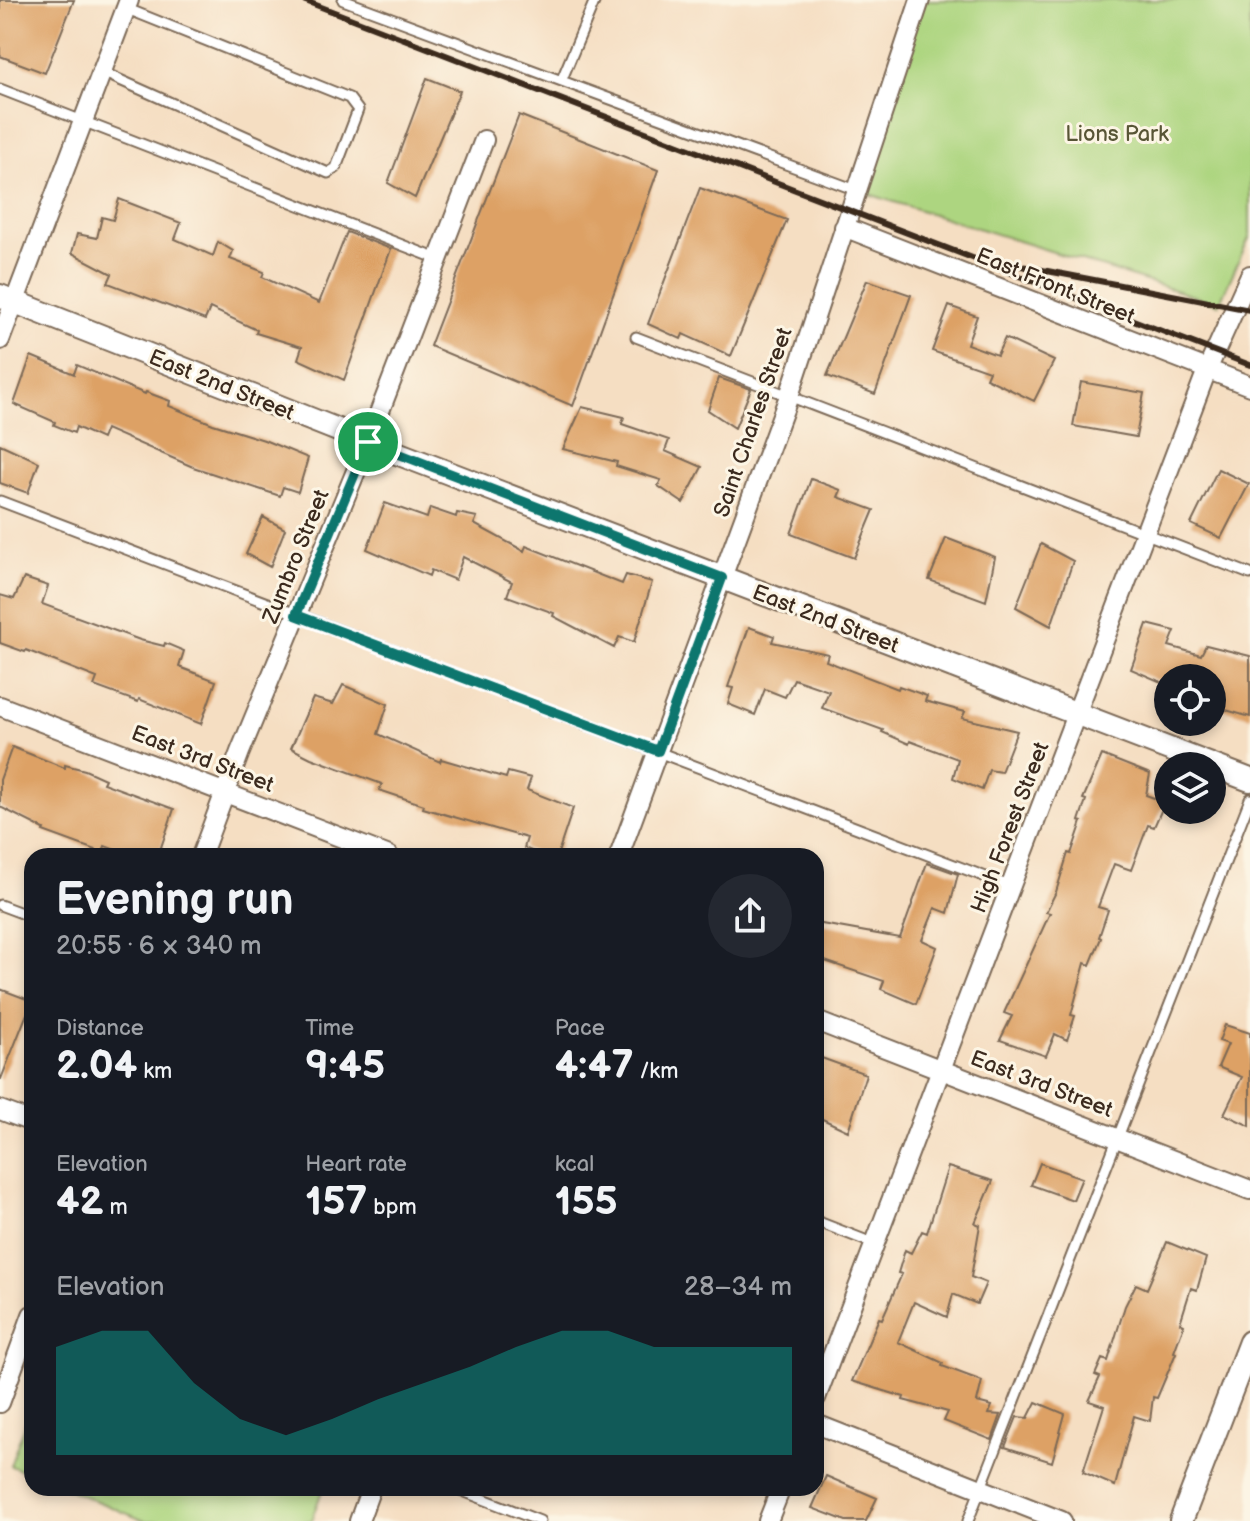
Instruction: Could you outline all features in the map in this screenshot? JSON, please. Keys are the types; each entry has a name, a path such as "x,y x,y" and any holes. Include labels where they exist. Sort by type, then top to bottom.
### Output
{"street":[{"name":"Saint Charles Street","path":"622,848 789,396 920,0"},
{"path":"0,340 8,299 83,121 127,4"},
{"name":"Zumbro Street","path":"204,848 368,442 484,140"},
{"name":"East Front Street","path":"844,227 1250,386"},
{"name":"High Forest Street","path":"824,1377 1207,370 1250,275"},
{"name":"East 2nd Street","path":"8,299 368,442 1250,780"},
{"name":"East 3rd Street","path":"0,706 368,848"},
{"name":"East 3rd Street","path":"824,1024 1250,1190"},
{"path":"0,1110 24,1119"},
{"path":"0,1403 24,1337"},
{"path":"1181,1521 1250,1342"},
{"path":"824,1427 1062,1521"},
{"path":"359,1521 368,1496"},
{"path":"768,1521 778,1496"}],"lane":[{"path":"343,0 856,190"},
{"path":"562,79 595,0"},
{"path":"102,72 328,173 336,168 358,110 349,98 127,4"},
{"path":"0,89 438,259"},
{"path":"636,337 1250,574"},
{"path":"0,501 1012,887"},
{"path":"968,1521 1250,799"},
{"path":"0,905 24,914"},
{"path":"824,1224 875,1244"},
{"path":"476,1496 540,1521"}],"green space":[{"name":"Lions Park","path":"920,0 1250,0 1250,236 1219,304 856,190"},
{"path":"24,1427 24,1471 10,1466"},
{"path":"84,1496 320,1496 311,1521 145,1521"}],"building":[{"path":"0,0 74,0 45,73 0,56"},
{"path":"427,78 460,91 415,198 388,183"},
{"path":"519,115 658,170 573,406 430,346"},
{"path":"700,188 787,220 731,356 683,334 681,339 648,324"},
{"path":"119,199 181,223 175,239 213,256 218,242 233,251 230,259 264,272 262,277 319,303 347,232 391,249 344,380 298,359 302,347 256,333 257,330 210,308 205,320 108,283 112,274 72,253 77,234 97,238 102,217 113,220"},
{"path":"867,280 911,295 875,394 827,376"},
{"path":"949,306 977,316 967,344 997,355 1005,338 1054,361 1034,401 986,378 989,371 932,351"},
{"path":"31,356 74,374 77,365 145,394 170,401 169,406 213,424 308,458 298,492 283,487 280,496 193,467 106,429 102,439 76,427 74,433 54,425 55,422 14,404"},
{"path":"719,378 751,389 735,428 708,410"},
{"path":"1081,382 1144,393 1136,437 1073,426"},
{"path":"582,407 624,417 622,424 669,440 665,451 702,467 683,503 658,486 661,480 616,466 617,462 563,449"},
{"path":"0,444 39,462 28,493 0,483"},
{"path":"1218,469 1249,484 1221,538 1191,524"},
{"path":"811,479 841,490 838,497 874,510 854,558 791,534"},
{"path":"385,503 427,518 430,508 456,517 457,513 477,517 474,524 524,551 526,546 622,584 626,575 652,582 634,642 619,637 614,648 553,616 554,613 507,596 512,582 463,557 455,580 431,570 429,576 367,549"},
{"path":"263,517 285,529 270,567 246,554"},
{"path":"946,538 995,557 986,601 929,580"},
{"path":"1041,544 1073,561 1051,626 1016,607"},
{"path":"24,578 48,586 42,604 140,640 164,646 165,643 184,651 179,667 216,681 201,724 139,699 138,702 94,686 97,678 0,643 0,595 14,599"},
{"path":"1147,624 1175,631 1169,646 1201,655 1206,645 1250,656 1250,717 1226,710 1226,664 1154,664 1154,679 1131,669"},
{"path":"749,627 774,636 772,642 828,654 826,661 898,689 899,686 927,696 925,701 965,712 962,718 1017,731 1001,772 989,770 982,790 953,778 958,759 910,741 909,744 883,730 822,708 829,691 794,679 785,697 765,689 755,715 728,704 733,688 728,687"},
{"path":"343,685 388,704 378,734 440,762 441,759 506,778 508,772 531,778 527,790 573,808 560,848 524,848 527,838 423,808 424,805 379,790 382,784 291,748 313,698 333,704"},
{"path":"12,747 65,768 65,765 85,770 105,779 103,783 174,809 161,848 89,848 43,831 0,807 0,780"},
{"path":"1102,755 1150,774 1146,795 1154,798 1155,824 1154,827 1148,825 1131,870 1114,864 1098,907 1108,910 1101,938 1090,965 1085,963 1067,1040 1055,1034 1046,1056 1000,1040 1012,1016 1004,1013 1050,913 1046,912 1068,853 1071,854 1082,822 1079,821 1086,800 1083,799"},
{"path":"927,863 958,874 948,913 935,908 922,940 937,947 916,1004 881,989 884,981 824,961 824,924 900,938"},
{"path":"0,989 24,998 24,1021 0,1079"},
{"path":"1225,1025 1250,1033 1250,1126 1224,1114 1242,1077 1218,1067 1228,1044 1219,1041"},
{"path":"824,1059 866,1074 848,1131 824,1120"},
{"path":"1040,1163 1082,1178 1073,1200 1031,1185"},
{"path":"948,1167 993,1181 975,1223 980,1225 971,1277 986,1283 977,1304 953,1294 947,1317 914,1302 898,1342 943,1363 942,1366 982,1381 977,1402 992,1406 989,1414 1001,1415 992,1440 944,1421 948,1412 903,1400 904,1397 852,1381 902,1274 898,1273 905,1250 911,1253 922,1231 927,1233"},
{"path":"1167,1242 1206,1258 1197,1290 1191,1288 1180,1323 1184,1325 1176,1353 1157,1398 1153,1397 1150,1421 1134,1416 1115,1486 1083,1472 1104,1406 1089,1401 1100,1377 1095,1375 1102,1359 1108,1361 1125,1306 1136,1284 1147,1289"},
{"path":"1036,1402 1065,1414 1052,1462 1005,1447 1017,1417 1028,1418"},
{"path":"826,1476 877,1498 866,1521 846,1521 812,1508 817,1496 824,1496"}],"railway":[{"path":"303,0 1250,365"},
{"path":"1011,264 1250,310"}],"route":[{"path":"368,442 722,578 658,751 296,615 368,442"}]}
